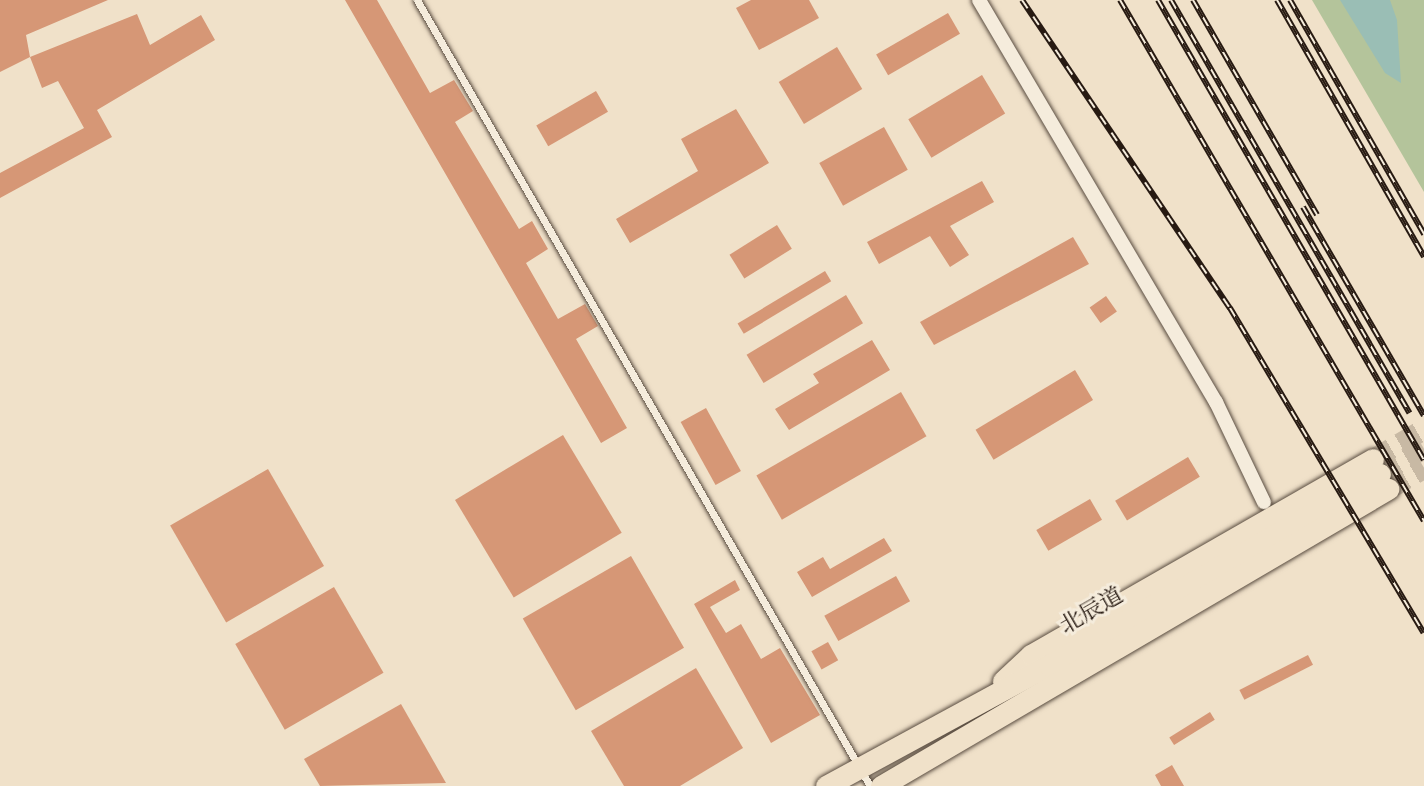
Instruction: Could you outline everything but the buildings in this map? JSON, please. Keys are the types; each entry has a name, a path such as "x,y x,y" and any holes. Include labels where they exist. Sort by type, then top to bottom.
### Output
{"main road":[{"name":"北辰道","path":"826,786 865,777 1384,481 1060,695 986,710 880,786"}],"street":[{"path":"979,0 1216,402 1264,502"}],"lane":[{"path":"417,0 865,777"}],"green space":[{"path":"1312,0 1424,0 1424,192"}],"water":[{"path":"1340,0 1390,0 1397,20 1401,83 1385,73"}],"tunnel":[{"path":"1373,459 1424,429"},
{"path":"1380,474 1424,448"},
{"path":"1388,489 1424,468"}],"railway":[{"path":"1022,0 1230,308 1424,633"},
{"path":"1120,0 1424,521"},
{"path":"1158,0 1424,460"},
{"path":"1171,0 1409,413"},
{"path":"1193,0 1317,215"},
{"path":"1277,0 1424,257"},
{"path":"1290,0 1424,234"},
{"path":"1303,207 1424,416"}]}
